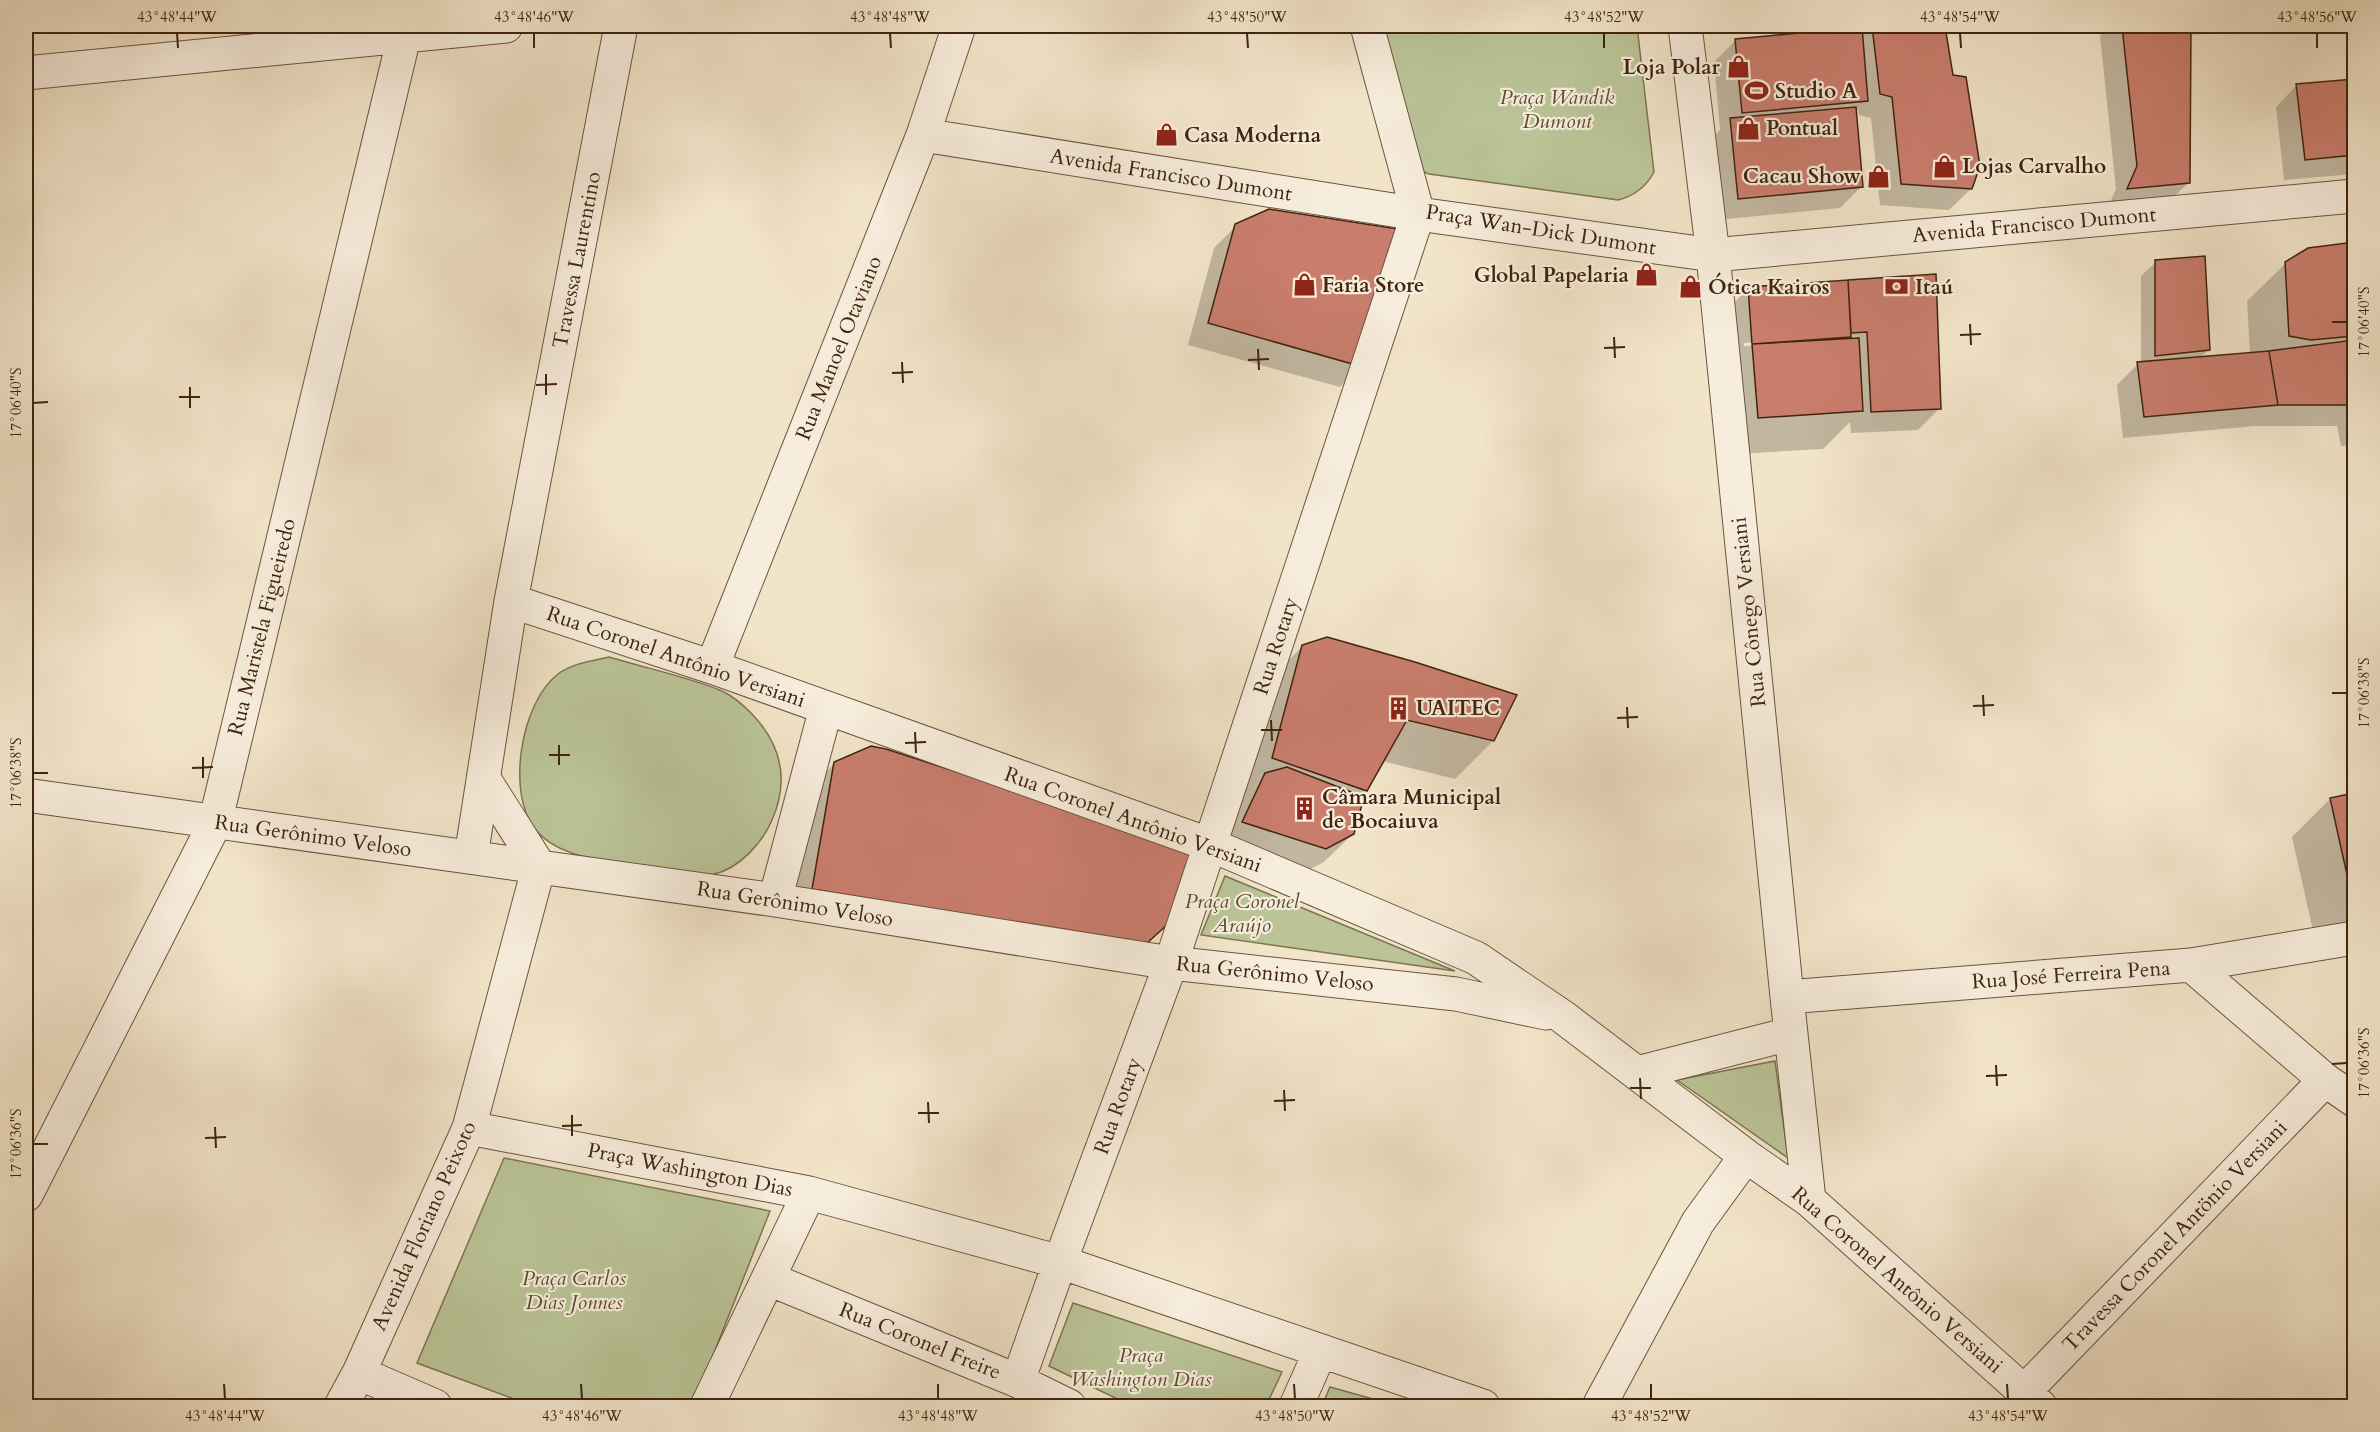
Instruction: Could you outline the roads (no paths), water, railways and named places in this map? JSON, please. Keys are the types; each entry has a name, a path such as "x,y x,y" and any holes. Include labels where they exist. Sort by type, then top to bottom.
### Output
{"street":[{"path":"26,73 405,31 507,26"},
{"name":"Travessa Laurentino","path":"471,857 512,602 621,26"},
{"name":"Rua Manoel Otaviano","path":"712,667 923,135 959,26"},
{"name":"Praça Wan-Dick Dumont","path":"1367,26 1418,214 1713,255"},
{"name":"Rua Cônego Versiani","path":"1685,26 1713,255 1790,1034 1809,1200"},
{"name":"Rua Maristela Figueiredo","path":"26,1195 215,823 405,31"},
{"name":"Avenida Francisco Dumont","path":"923,135 1418,214"},
{"name":"Avenida Francisco Dumont","path":"1713,255 2355,196"},
{"name":"Rua Rotary","path":"1018,1382 1171,963 1418,214"},
{"name":"Rua Coronel Antônio Versiani","path":"512,602 712,667 1211,845 1476,958 1563,1017 1746,1156 1809,1200 2032,1400"},
{"path":"776,900 826,708"},
{"path":"484,779 539,866"},
{"name":"Rua Gerônimo Veloso","path":"26,795 776,900 1171,963 1456,994 1563,1017"},
{"name":"Avenida Floriano Peixoto","path":"341,1407 359,1373 469,1128 539,866"},
{"name":"Rua José Ferreira Pena","path":"1787,997 2191,965 2355,938"},
{"path":"1456,994 1473,990 1480,974 1476,958"},
{"path":"2191,965 2325,1080 2355,1100"},
{"path":"1637,1073 1790,1034"},
{"name":"Travessa Coronel Antönio Versiani","path":"2032,1400 2325,1080"},
{"name":"Praça Washington Dias","path":"469,1128 809,1193 1060,1262 1484,1407"},
{"path":"1599,1407 1698,1222 1746,1156"},
{"path":"707,1407 809,1193"},
{"name":"Rua Coronel Freire","path":"769,1279 1018,1382 1069,1407"},
{"path":"1296,1407 1320,1352"},
{"path":"359,1373 435,1407"}],"place":[{"name":"Loja Polar","path":"1738,67"},
{"name":"Studio A","path":"1757,91"},
{"name":"Pontual","path":"1748,128"},
{"name":"Casa Moderna","path":"1166,135"},
{"name":"Lojas Carvalho","path":"1944,166"},
{"name":"Cacau Show","path":"1879,176"},
{"name":"Global Papelaria","path":"1647,275"},
{"name":"Faria Store","path":"1304,285"},
{"name":"Ótica Kairos","path":"1690,287"},
{"name":"Itaú","path":"1897,287"},
{"name":"UAITEC","path":"1398,708"},
{"name":"Câmara Municipal de Bocaiuva","path":"1304,809"}],"park label":[{"name":"Praça Wandik Dumont","path":"1557,109"},
{"name":"Praça Coronel Araújo","path":"1242,913"},
{"name":"Praça Carlos Dias Jonnes","path":"574,1290"}]}
